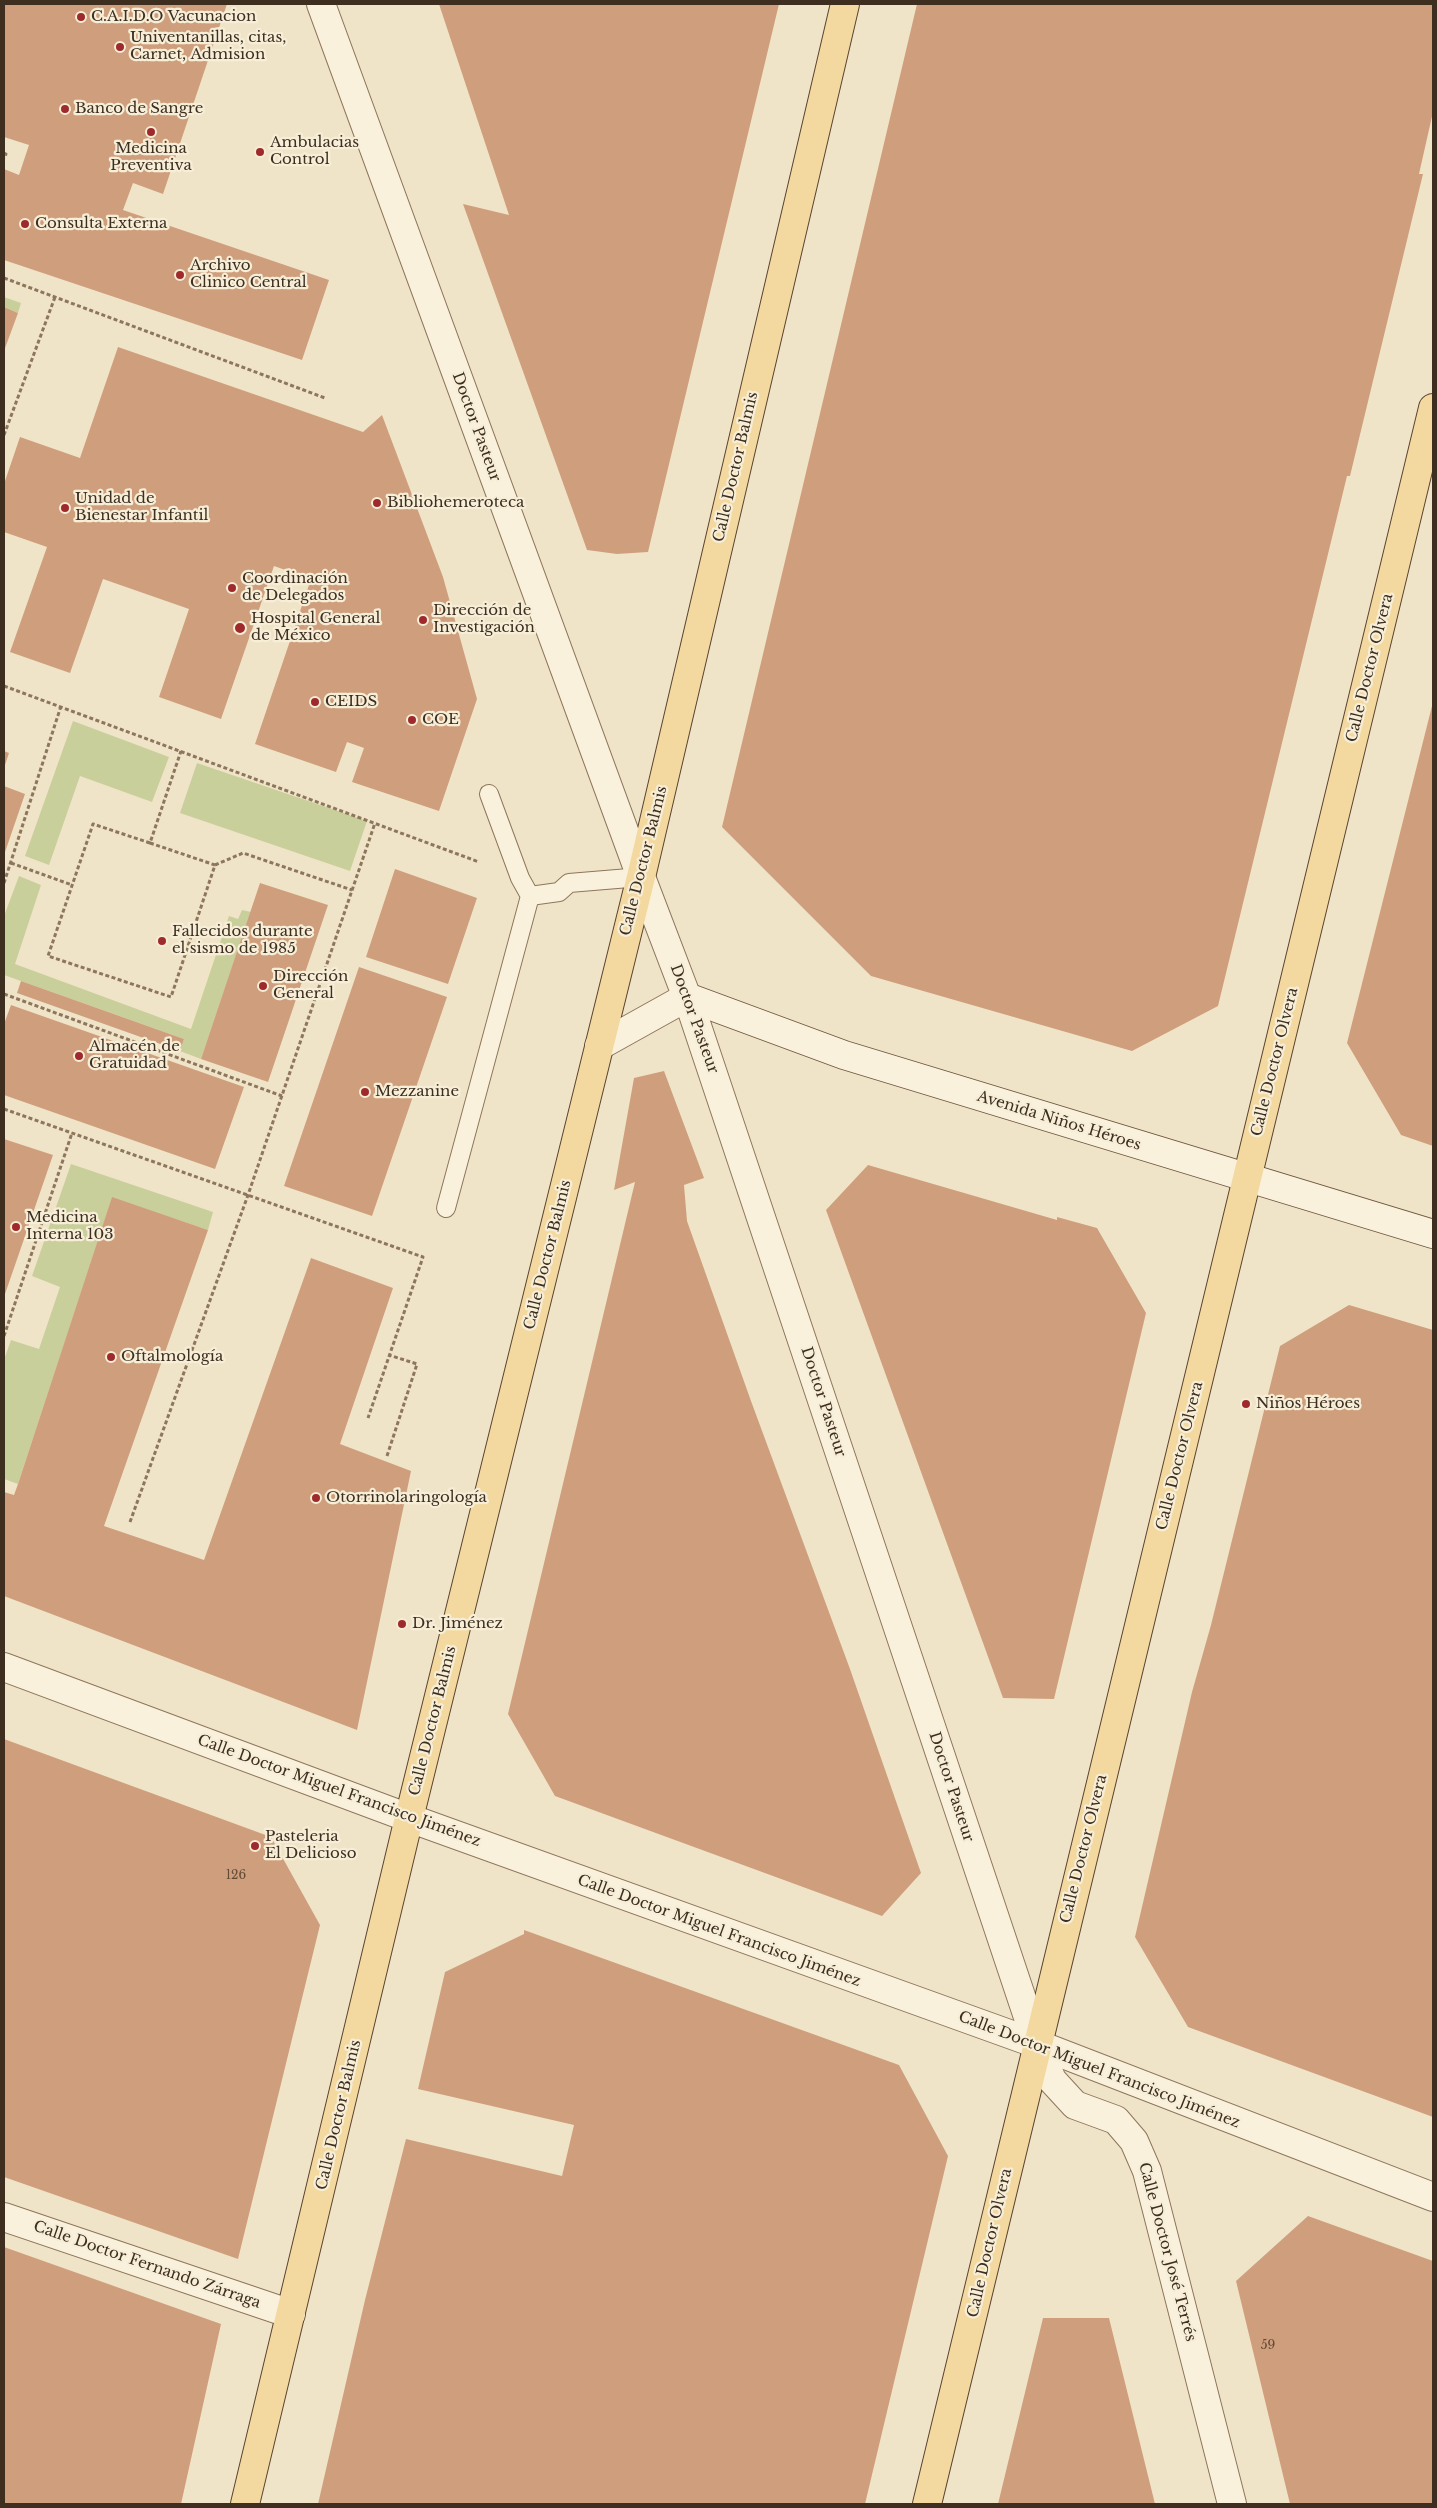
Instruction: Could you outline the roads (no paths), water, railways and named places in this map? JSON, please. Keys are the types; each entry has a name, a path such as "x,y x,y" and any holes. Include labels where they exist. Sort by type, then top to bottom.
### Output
{"main road":[{"name":"Calle Doctor Balmis","path":"245,2504 409,1818 640,877 845,4"},
{"name":"Calle Doctor Olvera","path":"927,2504 1433,408"}],"street":[{"name":"Doctor Pasteur","path":"321,4 640,877 687,997 1037,2044"},
{"name":"Avenida Niños Héroes","path":"687,997 844,1055 1433,1234"},
{"path":"599,1046 687,997"},
{"name":"Calle Doctor Miguel Francisco Jiménez","path":"4,1667 409,1818 1037,2044 1433,2197"},
{"name":"Calle Doctor José Terrés","path":"1037,2044 1052,2080 1075,2105 1116,2120 1134,2141 1148,2171 1232,2504"},
{"name":"Calle Doctor Fernando Zárraga","path":"4,2217 291,2314"}],"lane":[{"path":"446,1208 530,896 520,878 489,794"},
{"path":"530,896 559,892 569,883 640,877"}],"place":[{"name":"C.A.I.D.O Vacunacion","path":"81,17"},
{"name":"Univentanillas, citas, Carnet, Admision","path":"120,47"},
{"name":"Banco de Sangre","path":"65,109"},
{"name":"Medicina Preventiva","path":"151,132"},
{"name":"Ambulacias Control","path":"260,152"},
{"name":"Consulta Externa","path":"25,224"},
{"name":"Archivo Clinico Central","path":"180,275"},
{"name":"Bibliohemeroteca","path":"377,503"},
{"name":"Unidad de Bienestar Infantil","path":"65,508"},
{"name":"Coordinación de Delegados","path":"232,588"},
{"name":"Dirección de Investigación","path":"423,620"},
{"name":"Hospital General de México","path":"240,628"},
{"name":"CEIDS","path":"315,702"},
{"name":"COE","path":"412,720"},
{"name":"Fallecidos durante el sismo de 1985","path":"162,941"},
{"name":"Dirección General","path":"263,986"},
{"name":"Almacén de Gratuidad","path":"79,1056"},
{"name":"Mezzanine","path":"365,1092"},
{"name":"Medicina Interna 103","path":"16,1227"},
{"name":"Oftalmología","path":"111,1357"},
{"name":"Niños Héroes","path":"1246,1404"},
{"name":"Otorrinolaringología","path":"316,1498"},
{"name":"Dr. Jiménez","path":"402,1624"},
{"name":"Pasteleria El Delicioso","path":"255,1846"}]}
